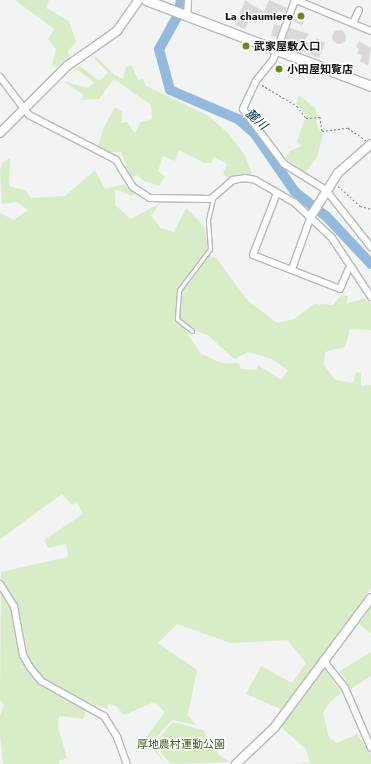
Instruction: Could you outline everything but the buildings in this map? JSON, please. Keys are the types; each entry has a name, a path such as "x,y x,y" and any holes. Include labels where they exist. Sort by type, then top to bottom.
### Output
{"main road":[{"path":"146,0 371,86"}],"street":[{"path":"0,133 26,110 67,66 117,31 139,0"},
{"path":"185,16 188,0"},
{"path":"371,31 295,0 273,60 256,81 243,109 284,164 326,190 371,247"},
{"path":"353,23 359,10"},
{"path":"0,77 26,110 43,123 79,138 116,160 133,187 150,198 213,198 233,180 245,178 255,180 277,193 312,215 332,238 371,297"},
{"path":"292,269 312,215 332,180 348,160 370,145"},
{"path":"277,193 252,254 340,289 348,270"},
{"path":"0,584 14,606 22,650 29,666 41,681 104,716 117,737 127,764"},
{"path":"236,764 274,728 371,598"},
{"path":"324,661 345,688 371,748"}],"lane":[{"path":"192,331 177,319 179,290 210,249 208,220 213,198"}],"path":[{"path":"256,81 288,103 297,106 306,118 320,117 322,131 348,128 363,137 370,145"},
{"path":"332,180 360,206 371,209"}],"green space":[{"path":"15,0 49,0 46,8 69,21 76,42 67,52 70,55 57,67 52,65 56,49 48,39 54,29"},
{"path":"96,56 113,74 123,79 126,67 132,66 138,80 143,79 146,86 207,115 228,133 244,154 253,176 237,175 229,179 223,174 227,164 214,157 211,163 205,163 179,150 175,161 163,156 158,171 165,177 159,186 144,181 137,175 131,178 121,152 109,152 98,146 104,127 115,107 122,111 121,123 127,122 135,133 141,122 152,119 151,105 114,79 99,99 81,100 84,95 63,81 89,88 94,82 78,70 69,74 80,66 99,81 108,73 94,58"},
{"path":"299,95 316,109 317,126 323,134 317,157 305,173 285,158 290,151 302,146 297,142 306,115 296,103"},
{"path":"10,158 9,186 25,190 31,198 65,196 95,170 105,189 125,184 135,194 132,196 115,189 115,205 131,219 160,203 151,216 161,228 174,232 186,208 204,226 209,255 217,259 248,301 277,323 294,319 314,304 333,305 341,295 348,296 346,304 364,298 371,303 371,330 350,329 345,347 325,352 324,365 335,380 353,383 356,372 361,373 361,386 371,385 371,588 283,710 246,694 261,666 292,683 306,663 287,640 231,643 177,624 158,643 197,670 188,715 196,725 172,720 151,743 166,764 144,740 165,712 154,702 124,715 116,706 108,704 107,709 89,703 83,719 59,716 58,727 67,758 59,761 59,764 3,764 0,733 0,715 4,705 0,700 1,572 68,557 66,544 48,548 44,540 83,514 77,503 72,505 62,494 0,539 0,213 14,220 28,210 17,202 2,204 0,170 2,163","holes":["182,325 209,336 234,359 248,352 272,359 288,370 281,380 258,365 256,370 241,369 239,363 222,363 201,354"]},
{"path":"371,607 371,633 359,624"},
{"path":"371,652 371,676 351,689 340,671"},
{"path":"325,669 341,693 330,702 323,713 329,738 337,743 357,734 371,755 371,764 300,764 310,762 306,749 281,727"},
{"name":"厚地農村運動公園","path":"173,722 203,730 219,755 230,762 171,764 153,744"}],"waterway":[{"name":"麓川","path":"181,0 178,15 159,49 170,90 238,119 255,134 295,192 326,216 371,264"}],"place":[{"name":"La chaumiere","path":"301,16"},
{"name":"武家屋敷入口","path":"246,46"},
{"name":"小田屋知覧店","path":"279,69"}]}
